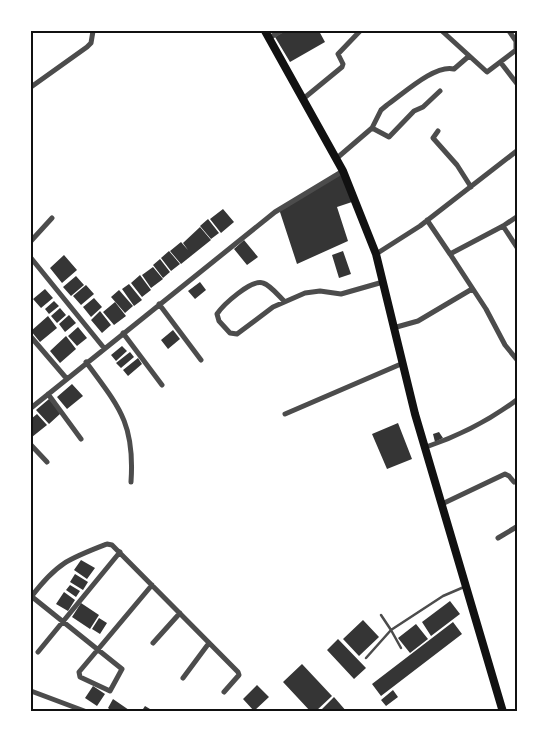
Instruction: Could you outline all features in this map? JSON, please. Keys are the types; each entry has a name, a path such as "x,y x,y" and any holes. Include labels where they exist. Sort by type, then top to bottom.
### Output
{"main road":[{"path":"267,35 337,158 376,254 402,364 503,712"}],"street":[{"path":"31,87 87,47 91,43 94,31"},
{"path":"267,35 281,31"},
{"path":"303,99 342,67 343,64 338,54 360,31"},
{"path":"442,31 487,72 516,50 516,41 509,31"},
{"path":"337,158 372,128 381,110 386,105 437,70 447,67 454,69 469,56"},
{"path":"501,63 516,81"},
{"path":"372,128 389,137 414,111 423,107 440,91"},
{"path":"438,131 433,138 457,165 471,187"},
{"path":"376,254 408,235 518,150"},
{"path":"32,407 275,212 343,171"},
{"path":"450,254 518,216"},
{"path":"31,241 52,218"},
{"path":"427,220 486,309 505,345 518,361"},
{"path":"502,226 518,249"},
{"path":"31,258 104,348"},
{"path":"284,301 264,283 259,282 251,285 223,306 218,314 219,321 230,333 237,334 284,301 320,291 341,294 383,282"},
{"path":"393,328 418,321 472,289"},
{"path":"159,304 201,360"},
{"path":"123,333 162,385"},
{"path":"31,337 66,379"},
{"path":"86,362 120,408 127,424 132,453 131,482"},
{"path":"285,414 402,364"},
{"path":"48,394 81,439"},
{"path":"427,447 462,433 502,411 518,399"},
{"path":"31,444 47,462"},
{"path":"442,504 504,474 509,476 514,482"},
{"path":"498,538 518,526"},
{"path":"152,585 97,648 79,672 80,677 107,691 112,690 122,669 97,648 31,596 47,576 63,562 107,544 112,545 120,552 238,672 239,675 224,692"},
{"path":"38,652 120,552"},
{"path":"153,643 180,613"},
{"path":"183,678 209,643"},
{"path":"31,691 87,712"}],"lane":[{"path":"366,658 391,630 443,596 467,586"},
{"path":"381,615 401,648"}],"building":[{"path":"285,31 319,31 325,42 290,62 275,37"},
{"path":"344,172 355,201 337,207 348,241 297,264 279,209"},
{"path":"223,209 234,222 221,233 210,219"},
{"path":"208,219 219,233 211,239 200,226"},
{"path":"200,227 211,240 181,264 170,251 181,242 188,250 183,243"},
{"path":"244,240 258,257 247,265 234,249"},
{"path":"169,251 180,264 171,271 161,258"},
{"path":"343,251 351,274 339,278 332,255"},
{"path":"64,255 77,270 62,283 50,268"},
{"path":"160,259 170,272 163,278 153,265"},
{"path":"153,267 163,279 151,288 142,275"},
{"path":"140,275 151,290 142,297 131,283"},
{"path":"76,276 84,285 71,296 63,287"},
{"path":"200,282 206,290 195,299 188,291"},
{"path":"129,284 142,300 134,306 122,289"},
{"path":"86,285 94,294 81,305 73,296"},
{"path":"45,289 53,298 41,308 33,299"},
{"path":"119,290 133,306 125,313 111,297"},
{"path":"94,298 102,307 91,317 83,307"},
{"path":"54,301 59,306 49,314 45,309"},
{"path":"115,302 126,316 114,325 103,312"},
{"path":"60,308 66,315 57,323 51,316"},
{"path":"100,311 111,325 102,333 91,320"},
{"path":"69,315 76,323 65,332 59,324"},
{"path":"48,316 57,328 40,342 31,331"},
{"path":"78,327 87,338 77,346 68,336"},
{"path":"173,330 180,339 168,349 161,340"},
{"path":"66,336 76,349 60,363 50,351"},
{"path":"122,346 127,351 116,361 111,355"},
{"path":"130,352 134,357 121,368 116,363"},
{"path":"138,358 142,364 128,376 123,370"},
{"path":"72,384 83,396 67,409 57,397"},
{"path":"49,399 61,413 49,424 36,410"},
{"path":"37,414 47,425 32,437 31,419"},
{"path":"398,423 412,459 387,469 372,434"},
{"path":"439,432 443,438 435,442 433,434"},
{"path":"81,560 95,568 87,579 74,570"},
{"path":"75,574 88,582 83,590 70,582"},
{"path":"70,585 80,591 76,597 66,590"},
{"path":"64,592 75,600 68,611 56,604"},
{"path":"450,601 460,614 431,636 422,622"},
{"path":"81,603 99,615 90,629 72,617"},
{"path":"99,618 107,623 100,634 92,629"},
{"path":"363,620 379,637 359,656 343,639"},
{"path":"453,622 462,634 381,696 372,684"},
{"path":"416,624 428,639 410,653 398,638"},
{"path":"338,639 366,668 354,679 327,650"},
{"path":"302,664 332,696 315,712 311,712 283,682"},
{"path":"257,685 269,697 254,711 243,699"},
{"path":"93,686 105,694 97,706 85,698"},
{"path":"393,690 398,697 386,706 381,700"},
{"path":"334,697 347,712 319,712"},
{"path":"113,699 129,710 128,712 113,712 108,708"},
{"path":"145,706 155,712 141,712"}]}
